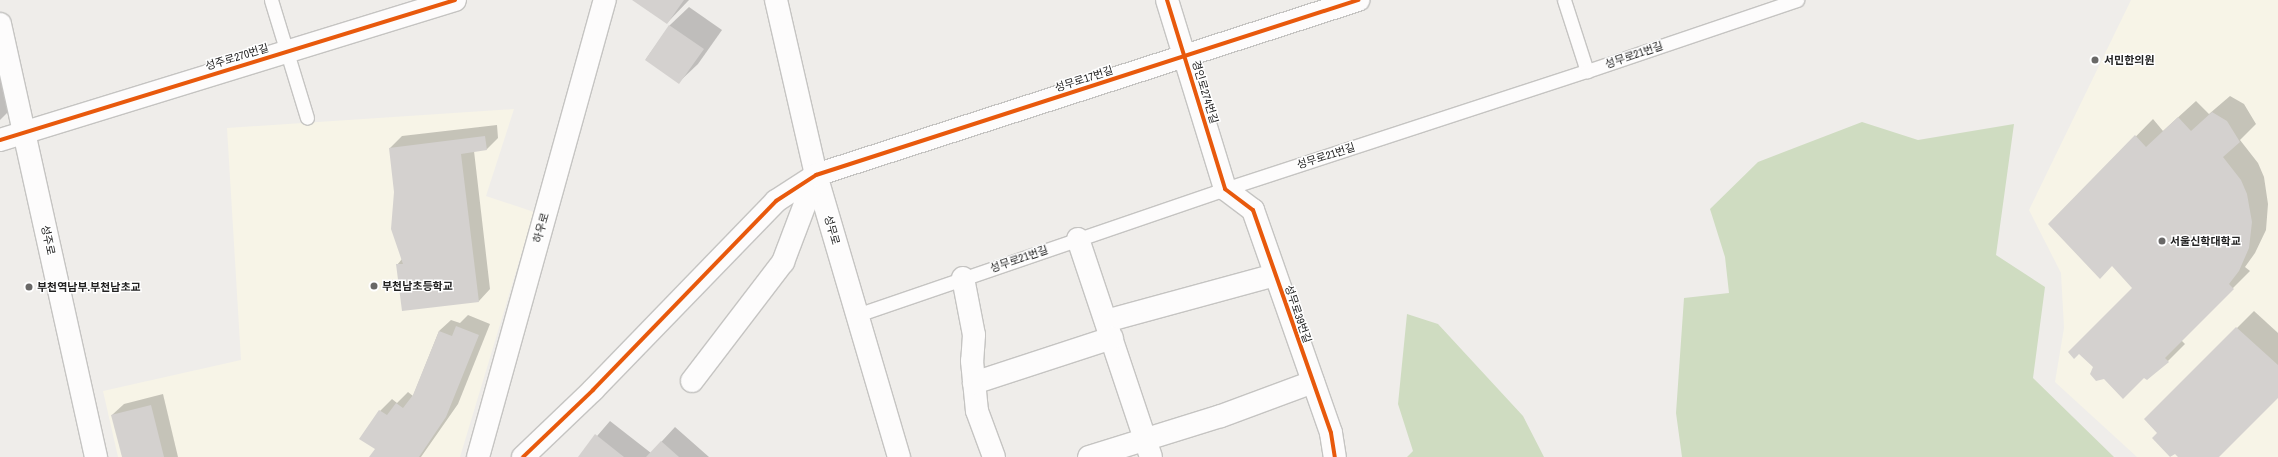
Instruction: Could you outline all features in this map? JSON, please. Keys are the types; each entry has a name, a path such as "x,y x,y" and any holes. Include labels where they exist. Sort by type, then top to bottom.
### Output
{"street":[{"name":"성주로270번길","path":"0,140 25,131 455,0"},
{"name":"하우로","path":"478,457 605,0"},
{"name":"성무로","path":"776,0 816,175 899,457"},
{"name":"경인로274번길","path":"1166,0 1225,189"},
{"name":"성무로17번길","path":"522,457 593,390 776,201 816,175 1358,0"},
{"name":"성주로","path":"0,24 25,131 96,457"},
{"path":"692,381 784,262 816,175"},
{"name":"성무로39번길","path":"1225,189 1252,210 1331,433 1334,457"},
{"path":"1078,239 1148,448"},
{"path":"974,383 1109,329 1275,275"},
{"path":"963,278 974,335 972,361 980,421 994,457"},
{"path":"1089,457 1148,448 1220,416 1313,382"}],"lane":[{"path":"271,0 307,118"},
{"path":"1564,0 1587,71"},
{"name":"성무로21번길","path":"857,315 1225,189 1587,71 1797,0"}],"shaded area":[{"name":"서울신학대학교","path":"2131,0 2278,0 2278,457 2137,457 2055,382 2064,328 2061,273 2029,210"},
{"name":"부천남초등학교","path":"514,109 486,196 534,212 460,457 118,457 103,391 241,360 227,128"}],"green space":[{"path":"1862,122 1918,140 2014,124 1996,255 2045,287 2033,378 2114,457 1682,457 1676,413 1684,298 1729,293 1725,257 1710,209 1758,162"},
{"path":"1407,314 1438,324 1523,416 1544,457 1407,457 1413,451 1398,404"}],"building":[{"path":"632,0 684,0 667,24"},
{"path":"669,25 704,49 679,84 645,60"},
{"path":"2212,112 2227,121 2240,142 2223,157 2241,180 2247,194 2252,222 2249,248 2239,271 2229,284 2234,289 2165,358 2169,362 2147,380 2144,378 2123,399 2104,379 2096,381 2090,374 2093,367 2079,354 2074,359 2068,352 2132,288 2112,266 2100,279 2048,224 2135,135 2146,147 2178,117 2191,131"},
{"path":"485,136 487,150 461,154 479,302 402,311 396,264 403,264 391,229 394,192 389,148"},
{"path":"456,326 479,335 446,417 419,457 369,457 375,449 359,439 379,410 387,415 396,403 403,408 413,395 439,331 452,336"},
{"path":"2236,327 2278,365 2278,398 2219,457 2178,457 2175,454 2170,457 2152,438 2157,433 2144,419"},
{"path":"151,405 164,457 122,457 111,415"},
{"path":"595,434 624,457 578,457"},
{"path":"661,441 679,457 646,457"}],"cycle path":[{"path":"0,140 455,0"},
{"path":"1167,0 1225,189 1253,210 1331,433 1335,457"},
{"path":"523,457 593,390 776,201 816,175 1358,0"}],"place":[{"name":"서민한의원","path":"2095,60"},
{"name":"서울신학대학교","path":"2162,241"},
{"name":"부천남초등학교","path":"374,286"},
{"name":"부천역남부.부천남초교","path":"29,287"}]}
